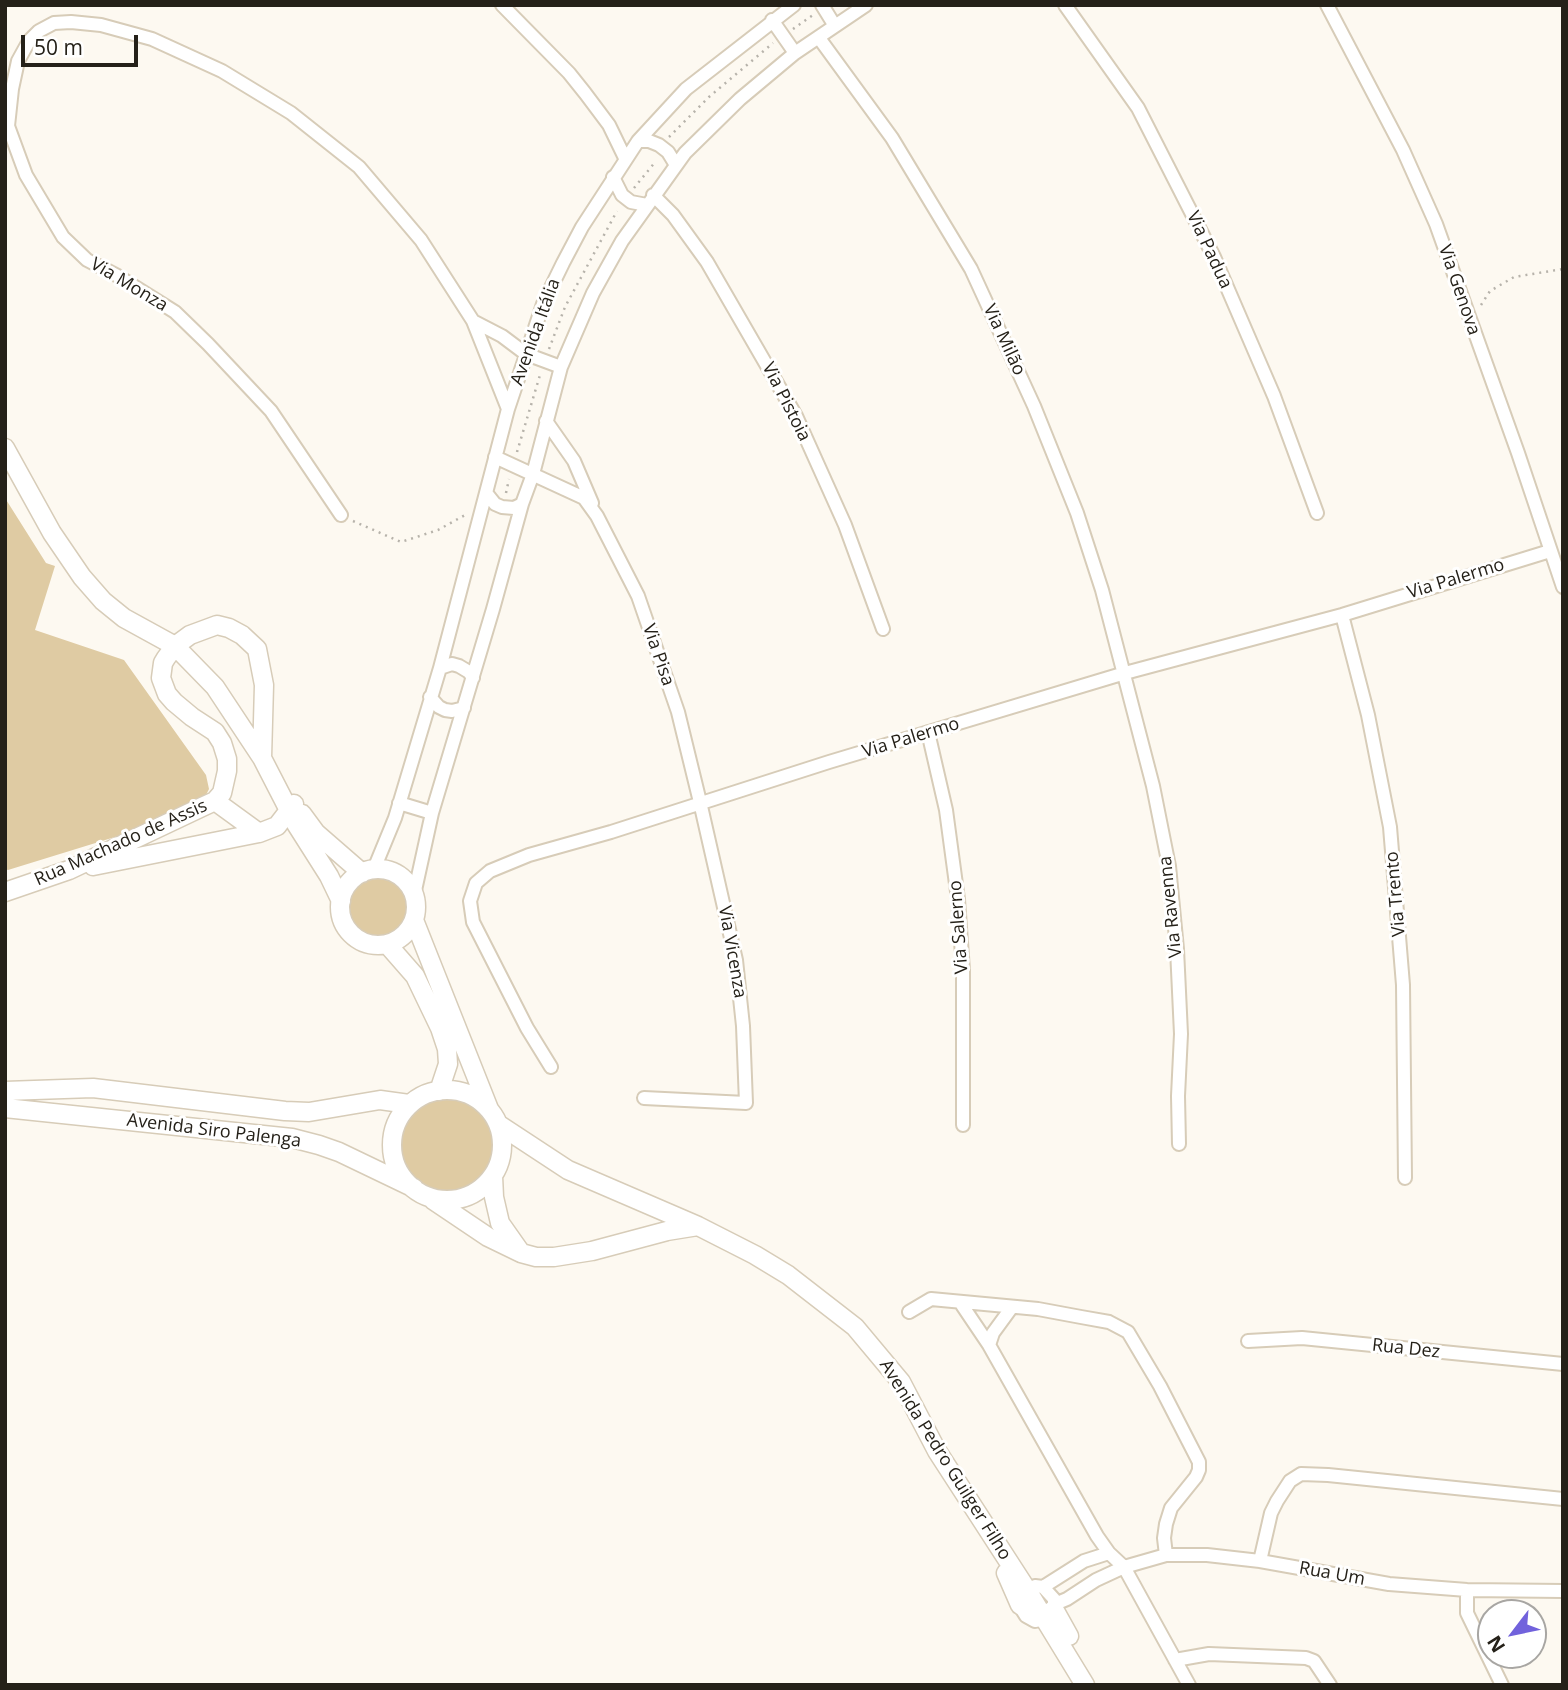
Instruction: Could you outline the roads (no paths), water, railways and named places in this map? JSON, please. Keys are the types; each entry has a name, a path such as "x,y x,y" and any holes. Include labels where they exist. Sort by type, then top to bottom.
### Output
{"main road":[{"path":"5,448 52,533 82,577 103,601 124,618 175,646 215,687 292,807 341,901"},
{"path":"175,646 190,635 217,625 242,635 257,649 264,685 262,758"},
{"name":"Rua Machado de Assis","path":"5,892 69,870 215,801 223,790 227,759 215,732 182,709 163,686 163,663 175,646"},
{"path":"215,801 259,833"},
{"path":"69,870 259,833 277,826 292,807"},
{"path":"292,807 316,833 368,871"},
{"path":"387,870 399,875 414,895 414,920 408,931 387,944 363,942 345,925 341,914 344,890 352,880 368,871 387,870"},
{"path":"387,944 415,976 440,1028 447,1049 448,1063 439,1091 422,1096 409,1104 397,1122 393,1140 394,1158 401,1175 422,1193 447,1200 465,1197 481,1189 493,1176 500,1160 502,1142 414,920"},
{"path":"63,1114 64,1088"},
{"name":"Avenida Siro Palenga","path":"5,1091 93,1088 285,1111 324,1111 380,1100 409,1104"},
{"name":"Avenida Pedro Guilger Filho","path":"439,1091 457,1091 475,1098 493,1117 568,1170 698,1226 755,1255 788,1275 855,1327 901,1382 937,1451 986,1529"},
{"name":"Avenida Siro Palenga","path":"5,1108 292,1138 319,1144 422,1193 488,1237 521,1253"},
{"path":"493,1176 494,1197 500,1223 521,1253 536,1257 570,1255 698,1226"},
{"path":"986,1529 1039,1602"},
{"path":"986,1529 1000,1536 1084,1685"}],"street":[{"path":"502,5 569,73 609,125 625,158"},
{"name":"Avenida Itália","path":"368,871 399,803 440,668 508,410 542,304 612,177 638,141 686,89 794,5"},
{"path":"822,5 835,26"},
{"name":"Avenida Itália","path":"414,895 432,813 533,474 561,367 593,293 622,241 685,153 740,99 796,53 866,5"},
{"name":"Via Padua","path":"1065,5 1138,108 1214,257 1273,396 1317,513"},
{"name":"Via Genova","path":"1327,5 1403,150 1436,224 1563,587"},
{"path":"772,20 796,53"},
{"name":"Via Monza","path":"341,515 271,411 208,344 175,312 87,260 63,237 26,175 8,126 18,61 29,41 39,31 54,23 101,25 152,39 222,71 291,113 359,166 421,240 473,321 508,410"},
{"name":"Via Milão","path":"819,38 892,138 971,269 1034,405 1077,513 1125,673"},
{"path":"638,141 659,145 668,152 676,165"},
{"path":"612,177 622,195 631,202 650,200"},
{"name":"Via Pistoia","path":"650,200 673,215 707,262 796,416 845,525 883,629"},
{"name":"Via Monza","path":"473,321 502,336 526,354 561,367"},
{"name":"Via Pisa","path":"546,421 574,461 597,516 638,596 678,712 701,802"},
{"path":"495,457 533,474"},
{"name":"Via Pisa","path":"533,474 584,498 597,516"},
{"path":"487,494 495,504 502,507 514,508 522,504"},
{"name":"Via Palermo","path":"551,1067 527,1028 473,922 470,901 476,883 491,872 529,855 611,832 928,732 1125,673 1342,615 1550,551"},
{"name":"Via Trento","path":"1342,615 1368,715 1390,827 1403,985 1405,1178"},
{"path":"440,668 446,665 459,666 473,678"},
{"name":"Via Ravenna","path":"1125,673 1169,866 1181,1034 1179,1144"},
{"path":"430,697 445,710 464,708"},
{"name":"Via Salerno","path":"928,732 946,810 958,899 963,970 963,1125"},
{"name":"Via Vicenza","path":"644,1097 746,1104 737,960 701,802"},
{"path":"399,803 432,813"},
{"path":"909,1312 931,1299 1012,1307 1109,1322 1128,1332 1160,1386 1199,1462 1196,1478 1171,1508 1164,1538 1166,1555"},
{"path":"960,1302 989,1345 1109,1553 1124,1567 1189,1685"},
{"path":"989,1345 993,1333 1012,1307"},
{"name":"Rua Dez","path":"1248,1341 1302,1338 1563,1364"},
{"path":"1260,1561 1277,1501 1290,1481 1301,1474 1563,1499"},
{"path":"1039,1602 1084,1562 1109,1553"},
{"name":"Rua Um","path":"1039,1602 1067,1599 1096,1580 1124,1567 1166,1555 1207,1555 1260,1561 1389,1584 1467,1590 1563,1591"},
{"path":"1467,1590 1467,1613 1502,1685"},
{"path":"1175,1660 1209,1654 1306,1658 1314,1661 1330,1685"}]}
